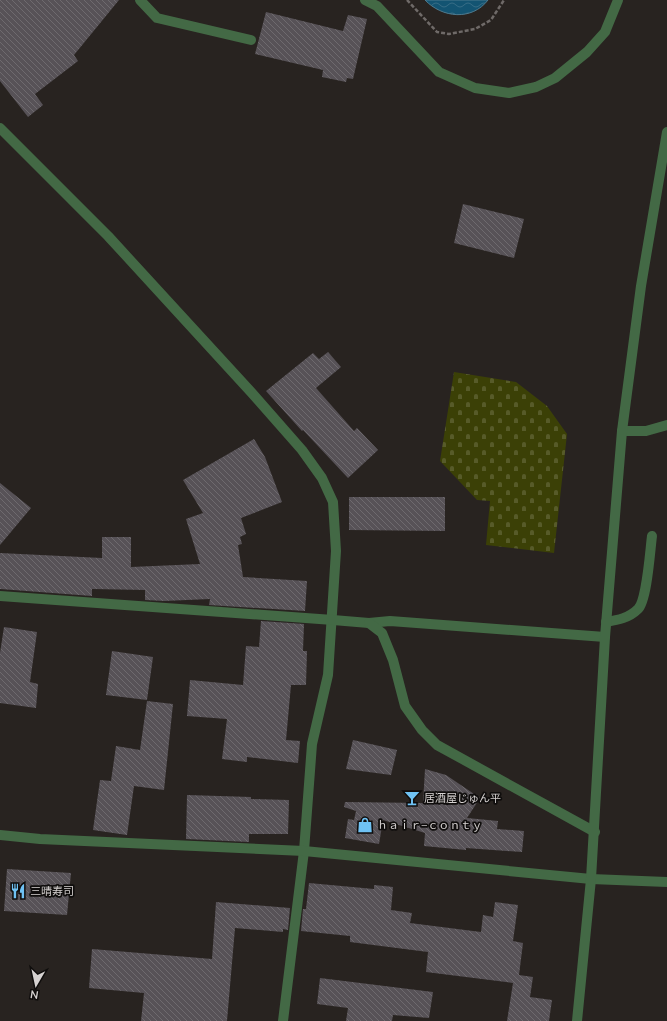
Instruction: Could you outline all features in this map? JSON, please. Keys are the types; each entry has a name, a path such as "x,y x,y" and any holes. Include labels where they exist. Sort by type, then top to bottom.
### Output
{"street":[{"path":"140,0 157,18 251,40"},
{"path":"365,0 377,6 439,72 475,88 509,93 536,87 555,78 586,52 605,32 618,0"},
{"path":"0,128 108,236 251,392 302,450 322,478 333,502 335,523 332,620 328,675 312,744 304,851 283,1021"},
{"path":"577,1021 591,879 606,622 622,431 641,286 667,132"},
{"path":"622,431 646,431 667,425"},
{"path":"606,622 622,620 638,609 645,591 652,536"},
{"path":"0,596 369,623 390,621 605,637"},
{"path":"369,623 382,633 393,660 405,706 422,730 437,745 594,832"},
{"path":"0,835 40,839 304,851 591,879 667,882"}],"path":[{"path":"407,0 437,32 449,34 475,28 491,20 504,0"}],"green space":[{"path":"454,372 516,382 547,406 567,434 554,553 486,545 490,501 477,500 440,461"}],"water":[{"path":"425,0 488,0 474,11 457,15 440,11"}],"building":[{"path":"0,0 119,0 74,55 78,61 35,94 43,105 28,117 0,81"},
{"path":"266,12 343,31 348,15 367,19 353,79 347,78 346,82 322,77 323,70 255,54"},
{"path":"463,204 524,219 514,258 454,243"},
{"path":"328,352 341,367 316,388 354,431 357,428 378,450 348,478 303,430 302,431 266,391 313,353 319,359"},
{"path":"254,439 265,457 282,502 241,518 246,534 240,537 242,544 238,545 243,577 307,581 305,611 209,605 210,599 164,601 145,600 145,590 92,589 92,596 0,589 0,553 102,558 102,537 131,537 131,567 200,564 186,519 203,513 183,480"},
{"path":"0,483 31,508 0,545"},
{"path":"349,497 445,497 445,531 349,530"},
{"path":"261,621 304,624 303,651 307,651 306,685 291,685 286,740 300,741 298,763 247,757 247,762 222,759 227,719 187,716 190,680 243,685 246,646 259,647"},
{"path":"4,627 37,632 30,682 38,684 36,708 0,703 0,653"},
{"path":"112,651 153,657 147,700 106,695"},
{"path":"147,701 173,704 164,790 134,786 127,835 93,830 100,780 111,781 116,746 140,750"},
{"path":"353,740 397,750 391,775 346,769"},
{"path":"425,769 446,775 480,798 467,818 498,821 497,829 524,831 522,852 466,848 466,850 424,846 425,833 383,820 379,844 345,838 348,819 354,820 356,811 344,807 345,802 423,803"},
{"path":"187,795 289,800 288,834 249,834 249,842 186,839"},
{"path":"7,869 71,873 67,915 4,911"},
{"path":"309,883 374,889 374,885 393,887 391,910 412,913 410,923 481,932 483,915 493,917 495,902 518,905 513,941 523,943 519,975 533,977 530,997 552,1000 549,1021 507,1021 513,983 426,972 428,952 350,942 350,936 301,931 303,909 306,909"},
{"path":"216,902 290,908 288,930 283,929 283,932 235,928 227,1021 141,1021 144,993 89,988 92,949 212,959"},
{"path":"320,978 433,992 429,1018 393,1015 392,1021 346,1021 348,1008 317,1004"}],"place":[{"name":"居酒屋じゅん平","path":"412,798"},
{"name":"ｈａｉｒ−ｃｏｎｔｙ","path":"365,825"},
{"name":"三晴寿司","path":"18,891"}]}
